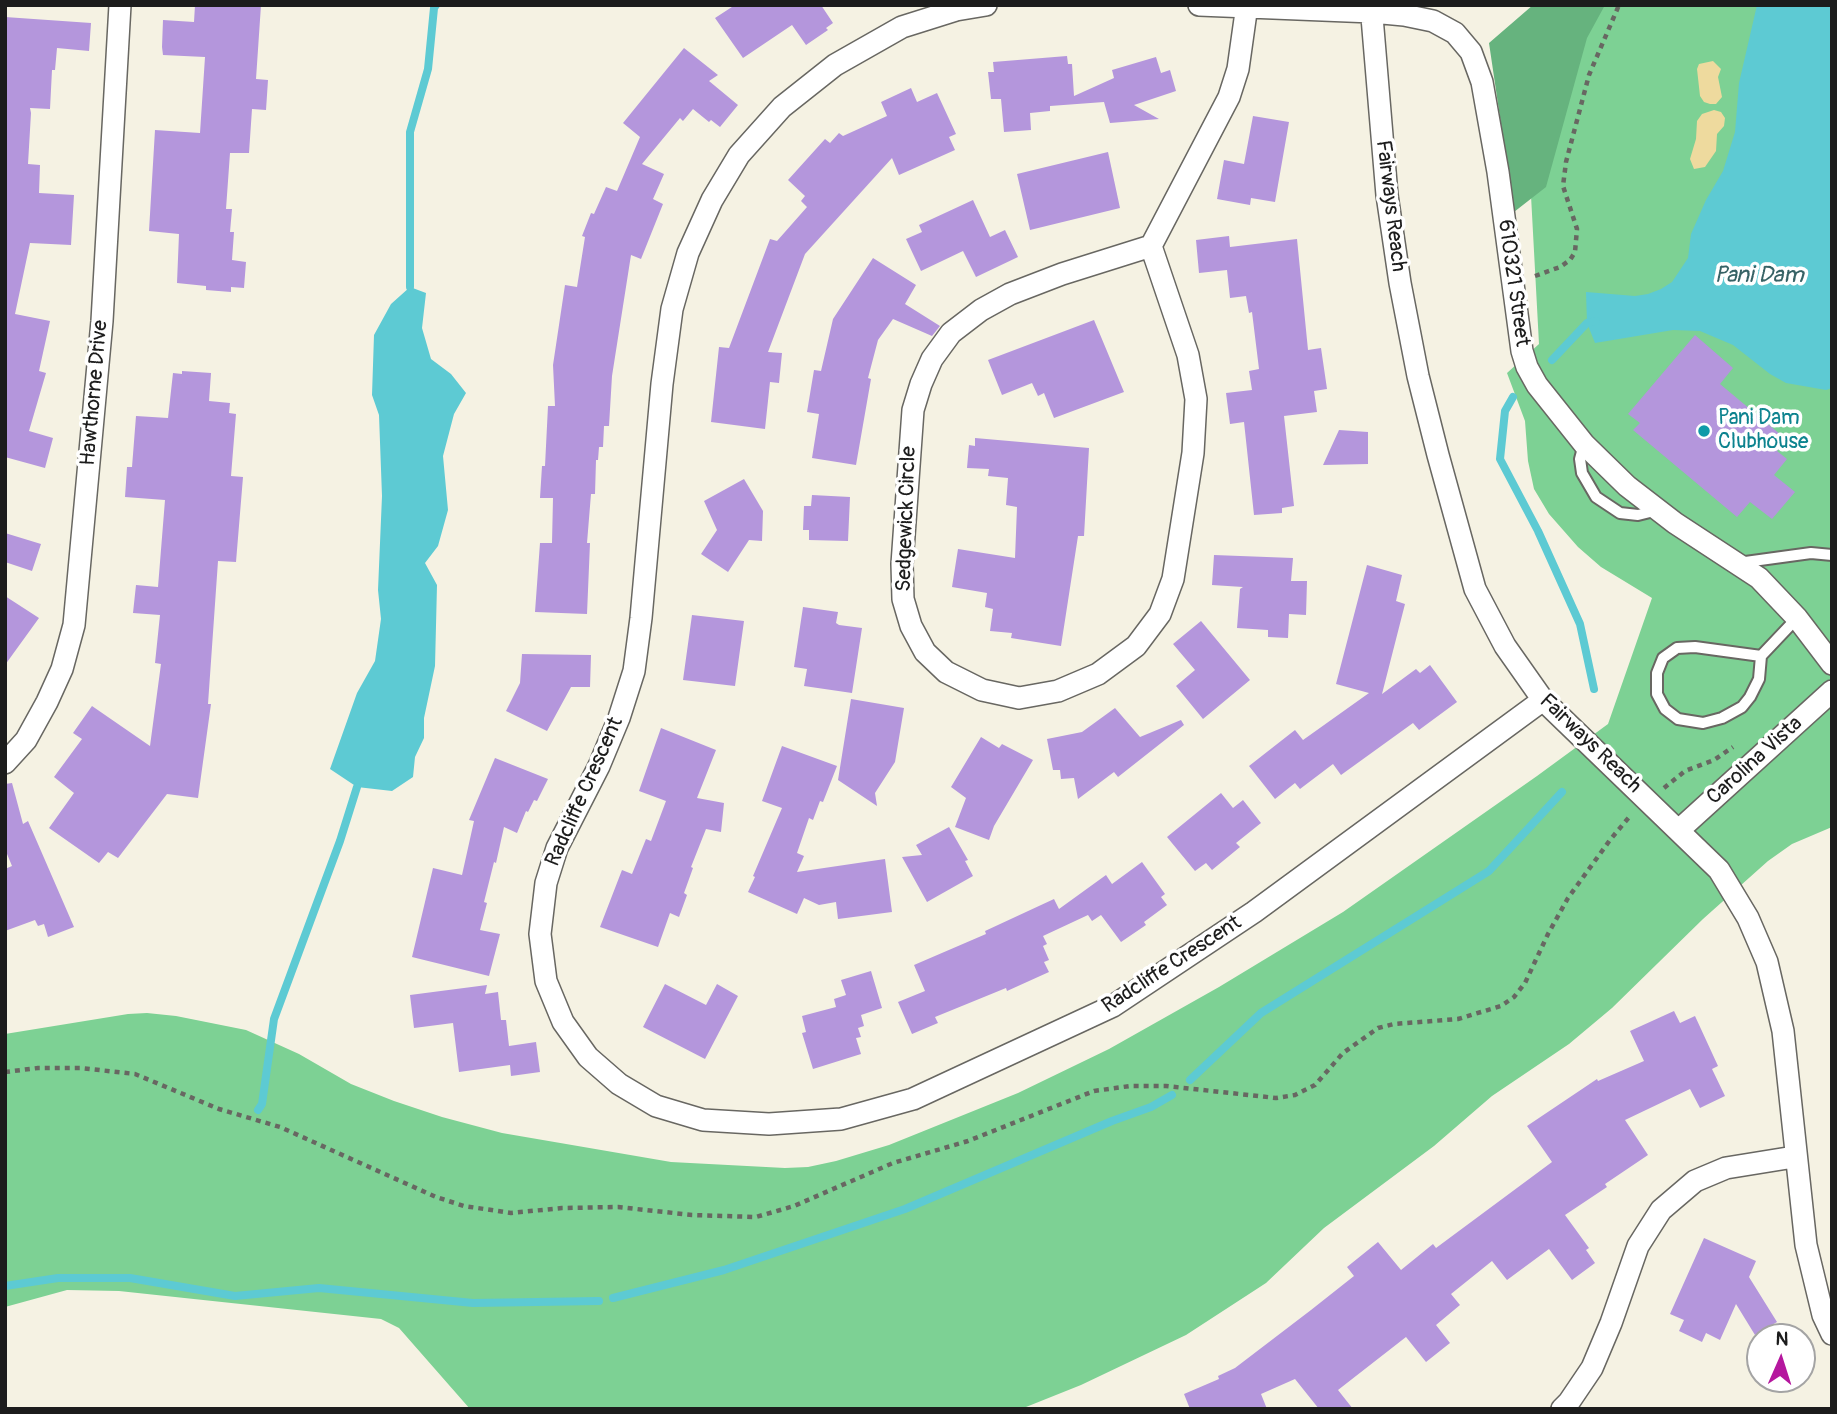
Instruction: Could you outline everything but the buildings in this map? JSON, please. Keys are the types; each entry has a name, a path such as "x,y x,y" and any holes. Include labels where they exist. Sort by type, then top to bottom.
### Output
{"street":[{"name":"Hawthorne Drive","path":"5,762 26,740 47,702 62,669 74,625 102,321 120,5"},
{"name":"Radcliffe Crescent","path":"986,5 956,10 902,27 835,65 782,107 739,155 712,200 688,253 672,309 662,384 634,671 609,742 556,848 546,883 540,934 546,981 563,1022 588,1057 619,1084 656,1106 703,1120 769,1124 841,1119 913,1099 1113,1006 1254,912 1542,700"},
{"path":"1199,5 1371,8"},
{"path":"1151,246 1229,97 1238,69 1247,6"},
{"name":"Fairways Reach","path":"1371,8 1389,208 1418,376 1475,589 1505,646 1542,700 1719,870 1748,918 1767,962 1783,1031 1794,1157 1806,1245 1823,1315 1832,1334"},
{"name":"610321 Street","path":"1371,8 1433,21 1455,33 1471,52 1482,82 1498,172 1520,340 1527,367 1537,385 1584,444 1627,486 1759,578 1797,618 1832,664"},
{"name":"Sedgewick Circle","path":"1151,246 1188,355 1196,399 1193,453 1173,579 1160,614 1136,646 1098,674 1058,691 1019,698 982,690 946,672 925,652 911,626 903,599 902,564 913,410 921,384 932,359 951,333 981,310 1010,294 1062,274 1151,246"},
{"name":"Carolina Vista","path":"1679,830 1832,691"},
{"path":"1562,1409 1592,1368 1638,1246 1661,1210 1695,1181 1726,1168 1794,1157"}],"lane":[{"path":"1584,444 1580,459 1582,473 1597,497 1620,513 1638,515 1658,510"},
{"path":"1738,563 1811,553 1832,555"},
{"path":"1761,656 1695,647 1677,648 1663,658 1657,673 1657,694 1665,709 1678,719 1703,723 1722,718 1742,707 1750,697 1759,679 1761,656 1797,618"}],"path":[{"path":"1513,284 1560,267 1570,260 1574,252 1577,229 1563,186 1566,162 1589,75 1619,5"},
{"path":"1648,801 1685,771 1714,760 1742,741"},
{"path":"5,1072 38,1068"}],"green space":[{"path":"1533,5 1605,5 1587,38 1546,187 1514,212 1489,43"},
{"path":"1574,5 1832,5 1832,827 1792,844 1768,861 1703,919 1612,1008 1569,1044 1492,1096 1434,1146 1324,1228 1266,1283 1186,1335 1081,1385 1021,1409 470,1409 399,1328 381,1319 119,1291 67,1290 5,1307 5,1034 128,1014 176,1016 246,1030 299,1054 351,1084 442,1117 502,1133 671,1162 808,1167 889,1145 1018,1093 1109,1049 1343,912 1608,724 1652,598 1601,567 1578,547 1549,514 1534,489 1528,461 1525,421 1507,373 1539,344 1530,177"}],"sand":[{"path":"1713,61 1721,69 1718,77 1722,97 1716,104 1710,104 1704,102 1700,96 1697,69 1699,64"},
{"path":"1714,110 1721,112 1725,118 1724,126 1717,134 1716,151 1705,167 1694,169 1690,159 1696,139 1697,121 1702,114"}],"water":[{"name":"Pani Dam","path":"1757,5 1832,5 1832,388 1826,390 1786,383 1733,345 1700,331 1673,330 1595,343 1587,323 1586,292 1635,296 1648,294 1672,282 1688,258 1691,234 1723,171 1735,132 1739,83"},
{"path":"410,287 426,293 422,328 431,359 451,374 466,393 454,414 443,456 448,510 438,546 425,563 437,585 435,666 424,718 424,738 415,757 413,777 392,791 357,787 330,769 357,693 375,661 381,619 378,590 382,496 379,415 372,395 374,335 391,304"}],"waterway":[{"path":"410,287 410,132 428,69 436,5"},
{"path":"1552,360 1587,323 1596,321"},
{"path":"1513,397 1505,411 1500,459 1538,531 1580,624 1594,689"},
{"path":"258,1110 262,1104 274,1019 340,841 357,787"},
{"path":"1190,1080 1261,1013 1489,871 1562,792"},
{"path":"613,1298 724,1270 905,1209 1151,1107 1172,1095"},
{"path":"5,1286 58,1278 130,1278 235,1296 319,1288 473,1303 599,1301"}],"place":[{"name":"Pani Dam Clubhouse","path":"1704,431"}]}
